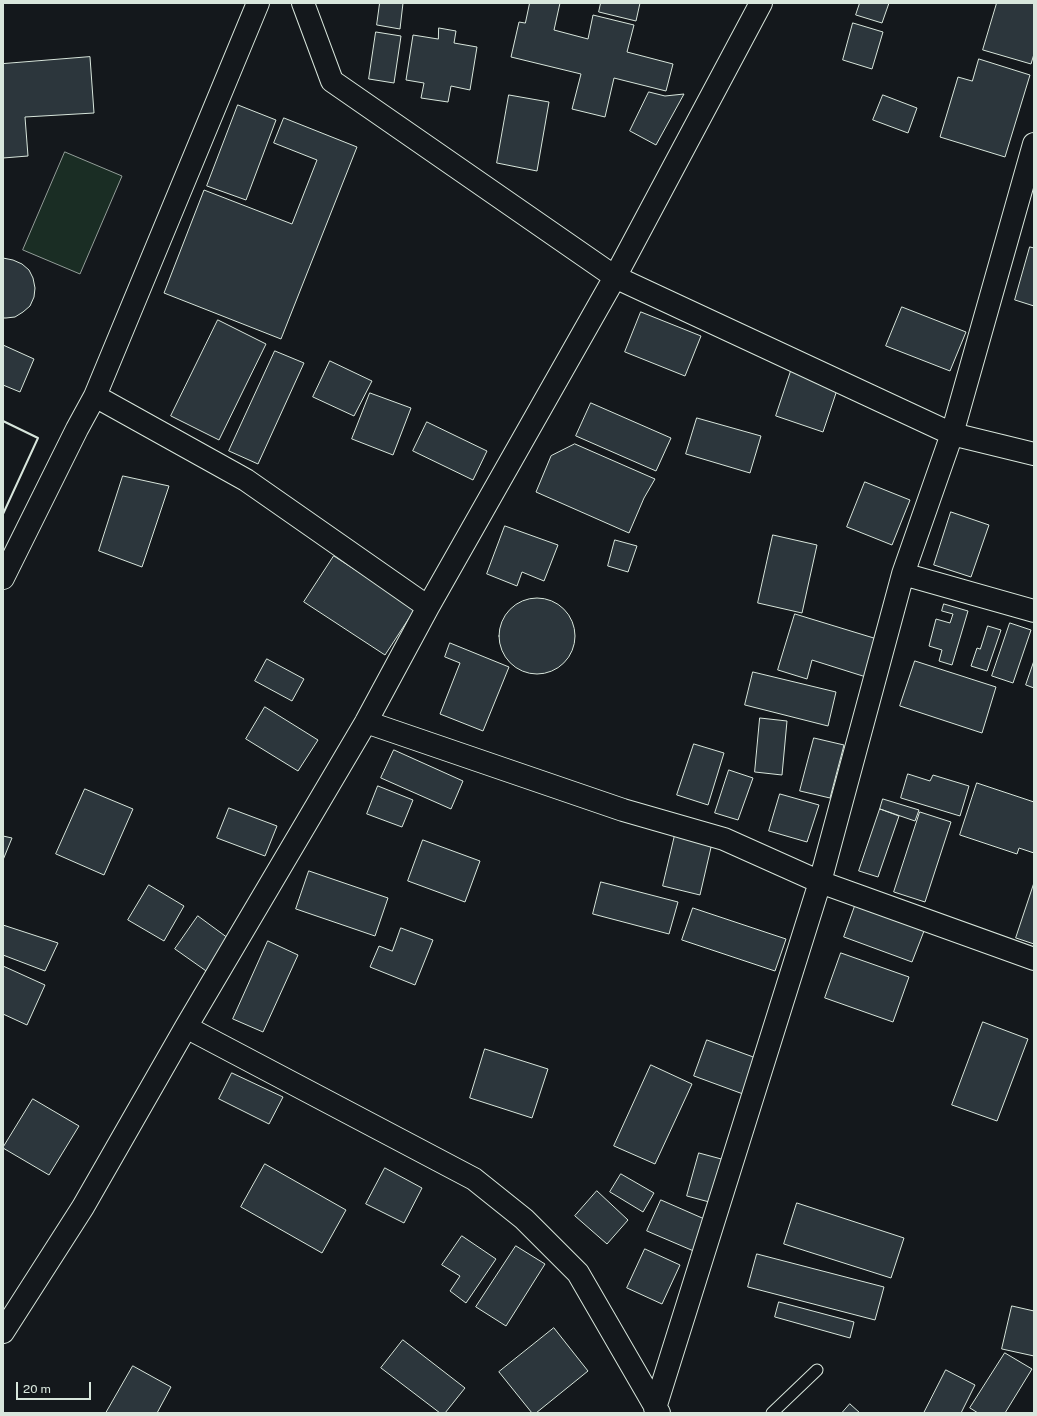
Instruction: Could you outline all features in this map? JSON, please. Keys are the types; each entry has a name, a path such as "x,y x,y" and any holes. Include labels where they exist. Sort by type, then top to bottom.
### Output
{"street":[{"path":"3,578 95,396 258,3"},
{"path":"303,3 332,81 615,277 952,434 1034,454"},
{"path":"3,1332 83,1207 186,1028 366,722 428,607 615,277 761,3"},
{"path":"657,1410 820,882 903,574 952,434 1034,144"},
{"path":"95,396 246,480 428,607"},
{"path":"903,574 1034,611"},
{"path":"366,722 623,810 724,838 820,882 1034,959"},
{"path":"186,1028 474,1179 513,1210 578,1273 657,1410"}],"lane":[{"path":"772,1413 817,1370"}],"green space":[{"path":"65,152 122,176 80,274 23,250"}],"building":[{"path":"380,3 403,3 400,29 377,25"},
{"path":"530,3 560,3 554,30 588,39 593,15 634,25 627,52 673,64 666,91 614,78 605,117 572,109 581,74 511,57 519,22 525,23"},
{"path":"601,3 640,3 636,21 599,12"},
{"path":"860,3 889,3 882,23 856,15"},
{"path":"997,3 1034,3 1034,54 1031,64 983,50"},
{"path":"853,23 883,32 872,69 843,60"},
{"path":"439,28 456,31 454,43 477,47 470,90 451,86 448,102 421,98 424,83 406,80 413,35 438,39"},
{"path":"376,32 401,36 394,83 369,79"},
{"path":"90,57 94,113 25,117 28,156 3,158 3,64"},
{"path":"979,59 1030,75 1005,157 940,137 958,77 972,81"},
{"path":"649,92 665,96 684,94 656,145 630,131"},
{"path":"509,95 549,102 537,171 497,163"},
{"path":"883,95 917,108 908,133 873,120"},
{"path":"238,105 276,120 246,200 207,186"},
{"path":"284,118 357,147 281,339 164,293 204,190 292,224 317,160 274,143"},
{"path":"1030,247 1034,248 1034,306 1015,300"},
{"path":"3,258 22,264 29,270 33,278 35,288 34,297 30,306 15,317 3,318"},
{"path":"902,307 966,332 950,371 886,346"},
{"path":"641,312 701,336 685,376 625,352"},
{"path":"218,320 266,344 219,440 171,416"},
{"path":"3,345 34,359 20,392 3,385"},
{"path":"275,351 304,363 258,464 229,451"},
{"path":"330,361 372,381 354,416 313,397"},
{"path":"791,371 838,387 823,432 776,416"},
{"path":"370,393 411,408 393,455 352,439"},
{"path":"591,403 671,438 656,471 576,436"},
{"path":"697,418 761,436 750,473 686,454"},
{"path":"427,422 487,451 473,480 413,451"},
{"path":"575,444 655,479 644,498 629,533 536,492 551,456"},
{"path":"123,476 169,486 142,567 99,551"},
{"path":"865,482 910,500 892,545 847,527"},
{"path":"951,512 989,525 971,577 934,565"},
{"path":"505,526 558,545 544,581 522,572 517,586 487,574"},
{"path":"773,535 817,545 802,613 758,603"},
{"path":"615,540 637,546 628,572 608,566"},
{"path":"334,556 415,609 385,655 304,602"},
{"path":"537,598 551,601 564,609 572,622 575,636 572,650 564,663 551,671 537,674 523,671 510,663 502,650 499,636 502,622 510,609 523,601"},
{"path":"944,604 968,611 952,665 939,661 942,650 929,646 936,619 950,623 953,614 942,611"},
{"path":"795,614 877,639 866,677 812,660 807,679 778,670"},
{"path":"1010,623 1031,630 1013,683 992,676"},
{"path":"988,626 1001,630 987,671 971,666 977,648 980,649"},
{"path":"450,643 509,667 483,731 440,714 460,663 445,657"},
{"path":"267,659 304,679 292,701 255,681"},
{"path":"915,661 996,687 982,733 900,706"},
{"path":"1034,661 1034,688 1026,685"},
{"path":"753,672 836,692 828,726 745,705"},
{"path":"265,707 318,740 298,771 246,739"},
{"path":"760,718 787,721 782,775 755,772"},
{"path":"814,738 844,745 830,798 800,791"},
{"path":"694,744 724,753 708,805 677,795"},
{"path":"394,750 463,781 451,809 381,778"},
{"path":"729,770 753,778 738,820 715,813"},
{"path":"908,774 930,781 933,775 969,786 960,816 901,798"},
{"path":"977,783 1034,802 1034,853 1019,848 1017,854 960,835"},
{"path":"378,786 413,800 402,827 367,814"},
{"path":"85,789 133,809 104,875 56,854"},
{"path":"780,794 819,805 807,842 769,831"},
{"path":"883,799 919,810 915,821 880,809"},
{"path":"229,808 277,826 265,856 217,838"},
{"path":"880,809 899,816 878,877 859,871"},
{"path":"920,812 951,822 925,902 894,892"},
{"path":"675,835 712,843 700,895 663,886"},
{"path":"3,836 12,838 3,860"},
{"path":"423,840 480,861 465,902 408,881"},
{"path":"309,871 388,898 375,936 296,909"},
{"path":"601,882 678,902 669,934 593,914"},
{"path":"1034,883 1034,944 1016,938"},
{"path":"149,885 184,906 164,941 128,920"},
{"path":"855,906 924,931 912,962 844,937"},
{"path":"693,908 786,939 775,971 682,940"},
{"path":"198,916 232,941 209,973 175,949"},
{"path":"3,925 58,943 45,971 3,955"},
{"path":"401,928 433,940 415,985 370,967 379,946 392,951"},
{"path":"268,941 298,955 263,1032 233,1019"},
{"path":"841,953 909,977 893,1022 825,998"},
{"path":"3,966 45,985 27,1025 3,1014"},
{"path":"983,1022 1028,1039 997,1121 952,1105"},
{"path":"707,1040 756,1058 743,1094 694,1076"},
{"path":"485,1049 548,1069 532,1118 470,1098"},
{"path":"651,1065 692,1084 655,1164 614,1146"},
{"path":"232,1073 283,1097 269,1124 219,1099"},
{"path":"33,1099 79,1126 49,1175 3,1148"},
{"path":"699,1153 725,1160 713,1203 687,1196"},
{"path":"265,1164 346,1210 322,1253 241,1207"},
{"path":"385,1168 422,1188 404,1223 366,1204"},
{"path":"621,1174 654,1193 643,1212 610,1192"},
{"path":"597,1191 628,1220 607,1244 575,1216"},
{"path":"661,1200 709,1221 696,1252 647,1231"},
{"path":"797,1203 904,1238 891,1278 784,1244"},
{"path":"462,1236 496,1259 466,1303 450,1291 460,1276 442,1265"},
{"path":"516,1246 545,1264 506,1326 476,1307"},
{"path":"645,1249 680,1265 662,1304 627,1288"},
{"path":"757,1254 884,1287 875,1320 748,1287"},
{"path":"779,1302 854,1322 850,1338 775,1317"},
{"path":"1012,1306 1034,1311 1034,1356 1002,1349"},
{"path":"554,1328 588,1371 536,1413 532,1413 499,1372"},
{"path":"403,1340 465,1388 445,1413 440,1413 381,1368"},
{"path":"1005,1353 1032,1369 1005,1413 978,1413 970,1408"},
{"path":"133,1366 171,1387 157,1413 106,1413"},
{"path":"946,1370 975,1385 961,1413 924,1413"},
{"path":"850,1404 860,1413 842,1413"}],"wall":[{"path":"3,421 38,438 3,514"}]}
